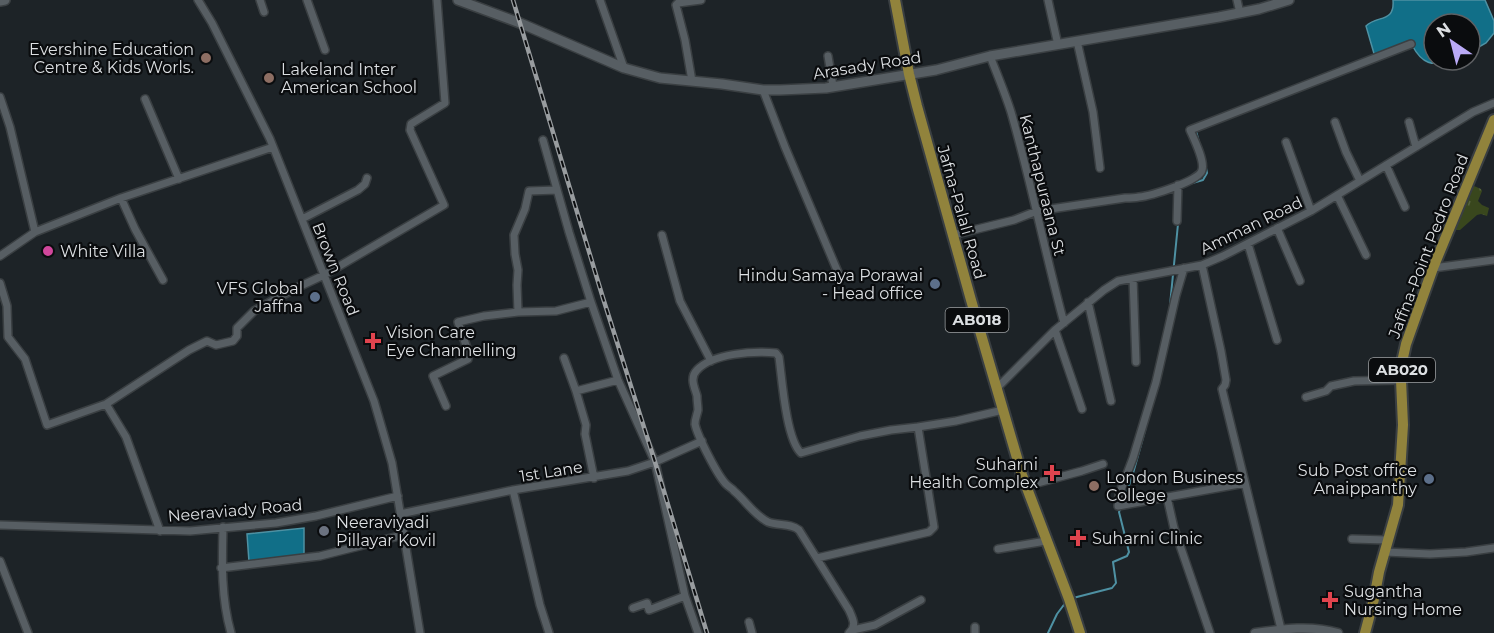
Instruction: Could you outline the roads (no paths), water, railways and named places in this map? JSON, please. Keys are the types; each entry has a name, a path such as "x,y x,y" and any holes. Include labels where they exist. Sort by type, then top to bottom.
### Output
{"main road":[{"name":"Arasady Road","path":"458,0 520,23 624,68 660,78 763,90 800,90 936,70 990,56 1219,17 1240,13 1258,4 1289,0"},
{"name":"Jafna-Palali Road","path":"895,0 909,74 1003,410 1026,486 1080,633"},
{"name":"Jaffna-Point Pedro Road","path":"1365,633 1398,500 1403,425 1401,380 1406,344 1433,268 1494,120"}],"street":[{"name":"Brown Road","path":"198,0 212,23 273,147 374,401 392,463 420,633"},
{"path":"260,0 264,12"},
{"path":"307,0 325,50"},
{"path":"0,283 8,306 8,337 25,359 47,425 106,404 189,350 207,341 216,345 233,341 237,336 237,328 254,311 324,275 444,205 410,130 411,124 445,104 437,0"},
{"path":"600,0 624,68"},
{"path":"692,81 676,5 701,0"},
{"path":"1048,0 1058,45"},
{"path":"1237,0 1240,13"},
{"path":"1077,40 1094,112 1100,168"},
{"path":"953,235 1014,220 1037,211 1138,198 1195,178 1201,174 1203,169 1191,130 1411,44"},
{"path":"828,56 833,86"},
{"name":"Kanthapuraana St","path":"990,56 1010,110 1064,322"},
{"path":"763,90 840,277"},
{"path":"0,97 10,127 35,232"},
{"path":"145,99 179,179"},
{"name":"Amman Road","path":"997,388 1054,330 1118,281 1202,265 1223,256 1311,211 1473,112 1494,103"},
{"path":"1335,122 1360,182"},
{"path":"1409,122 1416,147"},
{"path":"543,140 591,302 618,380 655,462 685,596 698,633"},
{"path":"1286,142 1311,211"},
{"path":"0,256 35,232 121,198 273,147"},
{"path":"1386,165 1405,207"},
{"path":"302,219 358,190 365,184 367,178"},
{"path":"1177,221 1178,185"},
{"path":"518,312 518,270 514,235 525,209 529,191 557,190"},
{"path":"1337,195 1366,255"},
{"path":"121,198 163,280"},
{"path":"1277,228 1300,281"},
{"path":"662,235 680,301 711,361"},
{"path":"1248,244 1277,340"},
{"path":"1433,268 1494,260"},
{"path":"1202,265 1226,381 1222,389 1281,629"},
{"path":"1184,268 1156,382 1119,495 1118,506 1245,483"},
{"path":"1133,278 1136,362"},
{"path":"446,406 433,376 468,359 468,351 458,322 518,312 556,311 591,302"},
{"path":"1088,302 1111,401"},
{"path":"1054,330 1082,409"},
{"path":"851,631 854,620 849,610 796,527 776,524 763,518 747,505 718,474 695,424 698,411 693,378 695,371 711,361 730,356 761,352 776,353 788,423 795,447 801,453 860,436 956,421 1003,410"},
{"path":"564,358 586,425 585,434 594,478"},
{"path":"576,391 618,380"},
{"path":"1306,397 1326,391 1331,386 1354,381 1401,380"},
{"path":"106,404 126,437 160,531"},
{"path":"817,558 922,534 934,527 918,427"},
{"name":"1st Lane","path":"400,514 513,490 628,471 655,462 702,441"},
{"path":"1026,486 1103,464"},
{"path":"513,490 540,606 549,633"},
{"name":"Neeraviady Road","path":"0,525 190,531 276,523 316,516 398,496"},
{"path":"1167,497 1174,528 1210,633"},
{"path":"223,527 221,568 225,606 231,633"},
{"path":"221,568 320,556 403,535"},
{"path":"1352,539 1430,554 1494,548"},
{"path":"998,549 1046,541"},
{"path":"0,561 28,633"},
{"path":"633,608 647,603 649,610 685,596"},
{"path":"851,631 875,626 921,600"},
{"path":"749,622 752,633"},
{"path":"1260,633 1300,628 1329,630 1338,633"}],"water":[{"path":"1393,0 1485,0 1494,21 1494,33 1482,45 1482,12 1422,12 1422,58 1412,45 1375,57 1366,26 1384,18 1393,7"},
{"path":"304,528 304,556 249,562 247,534"}],"waterway":[{"path":"1196,131 1199,142"},
{"path":"1189,184 1203,180 1207,173 1206,168"},
{"path":"1170,305 1178,224"},
{"path":"1164,361 1168,343"},
{"path":"1123,502 1146,427"},
{"path":"1073,598 1112,588 1116,583 1113,562 1127,556 1129,552 1119,512 1121,507"},
{"path":"1048,633 1066,602"}],"railway":[{"path":"513,0 707,633"}],"place":[{"name":"Evershine Education Centre & Kids Worls.","path":"206,58"},
{"name":"Lakeland Inter American School","path":"269,78"},
{"name":"White Villa","path":"48,251"},
{"name":"Hindu Samaya Porawai - Head office","path":"935,284"},
{"name":"VFS Global Jaffna","path":"315,297"},
{"name":"Vision Care Eye Channelling","path":"373,341"},
{"name":"Suharni Health Complex","path":"1052,473"},
{"name":"Sub Post office Anaippanthy","path":"1429,479"},
{"name":"London Business College","path":"1094,486"},
{"name":"Neeraviyadi Pillayar Kovil","path":"324,531"},
{"name":"Suharni Clinic","path":"1078,538"},
{"name":"Sugantha Nursing Home","path":"1330,600"}]}
